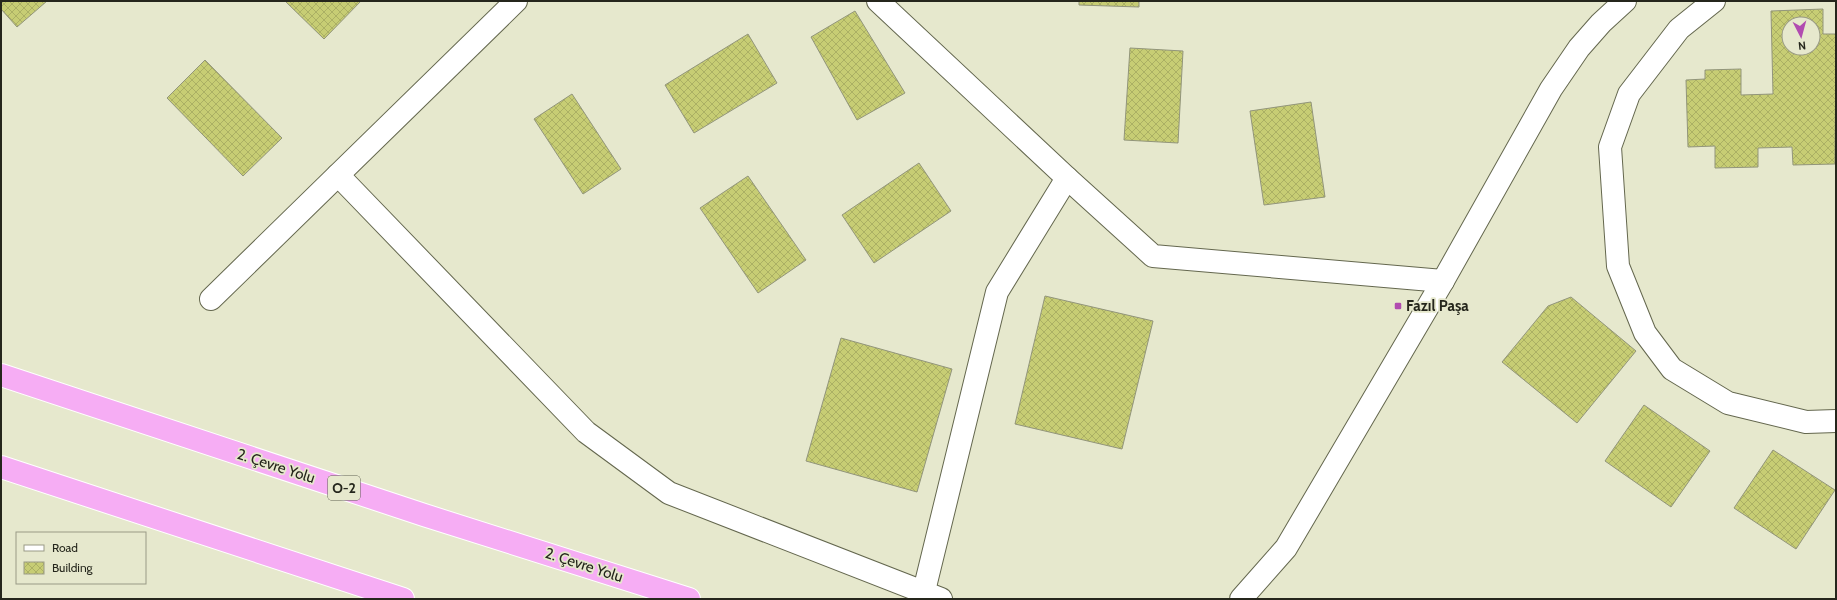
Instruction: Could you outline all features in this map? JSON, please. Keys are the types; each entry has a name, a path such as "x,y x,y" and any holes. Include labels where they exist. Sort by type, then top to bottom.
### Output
{"highway":[{"name":"2. Çevre Yolu","path":"1,375 424,515 689,599"},
{"path":"1,467 403,599"}],"street":[{"path":"878,1 1066,178 1153,256 1443,281"},
{"path":"1242,599 1286,548 1443,281 1551,89 1579,48 1601,23 1625,1"},
{"path":"1714,1 1679,29 1629,94 1610,147 1618,266 1645,333 1672,368 1728,403 1806,422 1836,421"},
{"path":"211,299 338,175 504,6"},
{"path":"338,175 586,432 669,493 932,595 997,292 1066,178"}],"building":[{"path":"1,1 47,1 17,27 1,9"},
{"path":"285,1 361,1 324,39"},
{"path":"1079,1 1139,1 1139,7 1079,5"},
{"path":"1823,9 1823,34 1836,34 1835,164 1793,165 1792,147 1758,148 1758,167 1715,168 1715,146 1688,147 1686,80 1705,79 1705,70 1741,69 1741,95 1773,94 1771,11"},
{"path":"855,11 905,93 857,120 811,37"},
{"path":"748,34 777,83 694,133 665,85"},
{"path":"1130,48 1183,51 1178,143 1124,140"},
{"path":"205,60 282,138 243,176 167,98"},
{"path":"572,94 621,169 583,194 534,119"},
{"path":"1311,102 1325,197 1264,205 1250,111"},
{"path":"919,163 951,211 874,263 842,215"},
{"path":"748,176 806,260 758,293 700,208"},
{"path":"1045,296 1153,321 1122,449 1015,424"},
{"path":"1571,297 1636,351 1577,423 1502,362 1548,306"},
{"path":"841,338 952,369 917,492 806,461"},
{"path":"1644,405 1710,451 1671,507 1605,461"},
{"path":"1773,450 1835,490 1796,549 1734,508"}],"place":[{"name":"Fazıl Paşa","path":"1398,306"}]}
